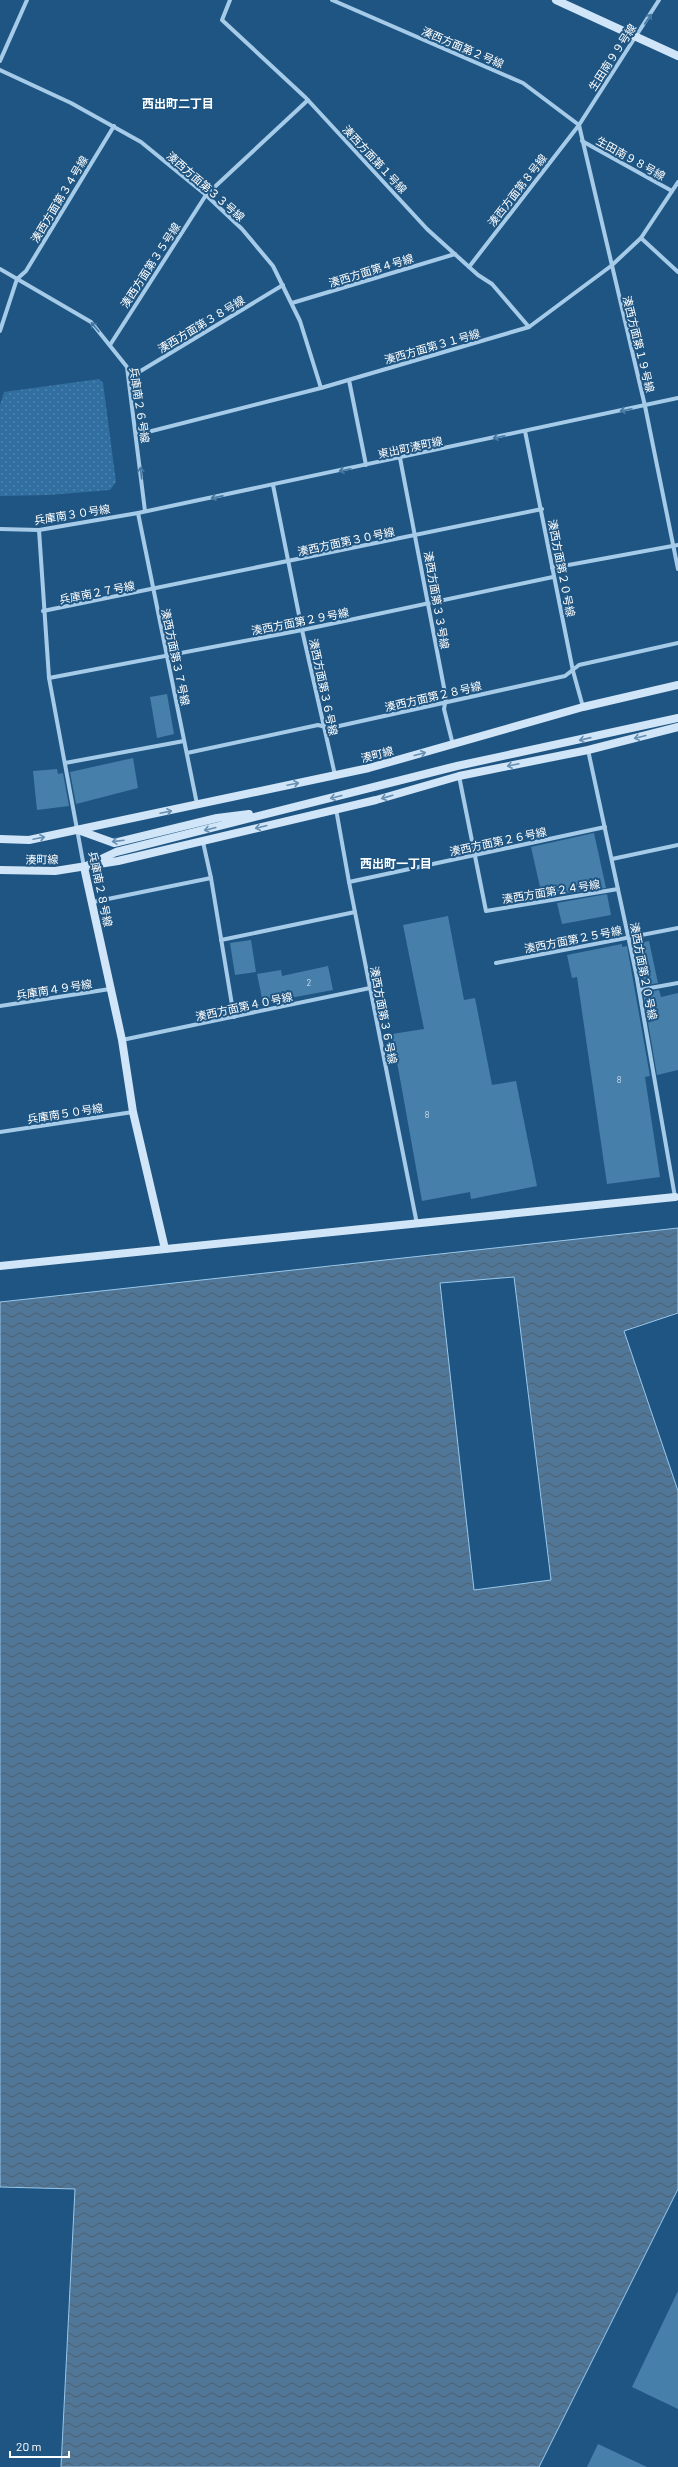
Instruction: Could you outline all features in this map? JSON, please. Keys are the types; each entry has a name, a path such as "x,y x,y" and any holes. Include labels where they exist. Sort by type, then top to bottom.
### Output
{"street":[{"path":"0,61 27,0"},
{"name":"湊西方面第１号線","path":"230,0 222,20 308,100 427,229 485,281 492,284 529,327"},
{"name":"湊西方面第２号線","path":"332,0 523,83 579,124"},
{"path":"556,0 678,56"},
{"name":"生田南９９号線","path":"579,124 635,36 660,0"},
{"name":"湊西方面第３３号線","path":"0,70 71,103 141,142 206,195 242,229 274,266 300,321 321,388"},
{"name":"湊西方面第３５号線","path":"110,345 206,195 308,100"},
{"name":"湊西方面第１９号線","path":"579,124 676,545 678,568"},
{"name":"湊西方面第８号線","path":"469,267 579,124"},
{"name":"湊西方面第３４号線","path":"17,279 26,271 114,126"},
{"name":"生田南９８号線","path":"582,141 672,191"},
{"name":"湊西方面第３１号線","path":"136,435 321,388 529,327 611,266 641,238 678,182"},
{"path":"641,238 678,272"},
{"name":"湊西方面第４号線","path":"292,303 455,254"},
{"name":"兵庫南２６号線","path":"0,269 91,322 127,366 146,511"},
{"path":"0,331 17,279"},
{"name":"湊西方面第３８号線","path":"129,378 283,285"},
{"path":"350,380 366,465"},
{"name":"東出町湊町線","path":"146,511 525,432 678,398"},
{"name":"湊西方面第２０号線","path":"525,432 542,509 553,577 573,671 583,707"},
{"name":"湊西方面第３３号線","path":"400,458 429,604 445,702 444,709 453,745"},
{"name":"湊西方面第３６号線","path":"274,485 302,630 335,775"},
{"name":"湊西方面第３０号線","path":"153,590 542,509"},
{"name":"兵庫南３０号線","path":"0,529 40,530 146,511"},
{"name":"湊西方面第３７号線","path":"138,513 198,805"},
{"name":"兵庫南２８号線","path":"40,530 43,611 49,678 84,867 93,902 110,989 122,1040 133,1112 165,1250"},
{"path":"552,568 676,545"},
{"name":"湊西方面第２９号線","path":"49,678 302,630 553,577"},
{"name":"兵庫南２７号線","path":"43,611 153,590"},
{"name":"湊西方面第２８号線","path":"187,753 323,726 330,728 565,676 579,665 678,644"},
{"name":"湊町線","path":"0,839 29,840 335,775 453,745 583,707 678,685"},
{"name":"湊町線","path":"84,867 116,852 457,766 678,718"},
{"name":"湊町線","path":"0,870 55,871 84,867 203,842 336,809 459,776 588,750 678,727"},
{"path":"65,764 184,741"},
{"name":"湊西方面第２０号線","path":"588,750 629,938 675,1197"},
{"path":"459,776 475,855"},
{"name":"湊西方面第３６号線","path":"336,809 349,882 417,1224"},
{"name":"湊町線","path":"78,830 114,843 217,818 280,811"},
{"name":"湊西方面第２６号線","path":"349,882 605,827"},
{"path":"203,842 211,878 234,1017"},
{"path":"612,859 678,845"},
{"name":"湊西方面第２４号線","path":"475,855 486,911 618,889"},
{"path":"93,902 211,878"},
{"path":"221,940 355,912"},
{"name":"湊西方面第２５号線","path":"496,963 678,928"},
{"path":"639,990 678,983"},
{"name":"湊西方面第４０号線","path":"122,1040 370,988"},
{"name":"兵庫南４９号線","path":"0,1006 110,989"},
{"name":"兵庫南５０号線","path":"0,1132 133,1112"},
{"path":"0,1266 675,1197"}],"shaded area":[{"path":"99,379 103,383 116,482 110,490 49,495 0,496 0,405 4,392"}],"water":[{"path":"678,1228 678,1313 624,1331 678,1491 678,2189 539,2467 61,2467 75,2189 0,2187 0,1302","holes":["514,1277 551,1580 474,1590 440,1283"]}],"building":[{"path":"167,694 174,734 157,738 150,697"},
{"path":"133,758 138,788 76,804 70,772"},
{"path":"57,769 58,774 63,773 69,806 37,810 33,771"},
{"path":"594,833 606,888 542,896 531,847"},
{"path":"607,894 611,915 562,924 557,903"},
{"path":"448,916 464,1000 475,998 492,1085 516,1081 537,1186 471,1199 470,1192 422,1201 392,1034 424,1029 403,925"},
{"path":"251,940 256,972 235,975 230,943"},
{"path":"649,941 658,983 642,986 633,944"},
{"path":"622,944 622,947 627,946 650,1076 645,1077 660,1177 607,1184 577,977 572,978 567,955"},
{"path":"328,966 333,990 263,1003 257,974 281,970 282,976"},
{"path":"659,990 661,997 678,993 678,1070 657,1075 643,993"},
{"path":"678,2291 678,2409 632,2387"},
{"path":"598,2444 647,2467 587,2467"}],"district":[{"name":"西出町二丁目","path":"178,103"},
{"name":"西出町一丁目","path":"396,863"}]}
